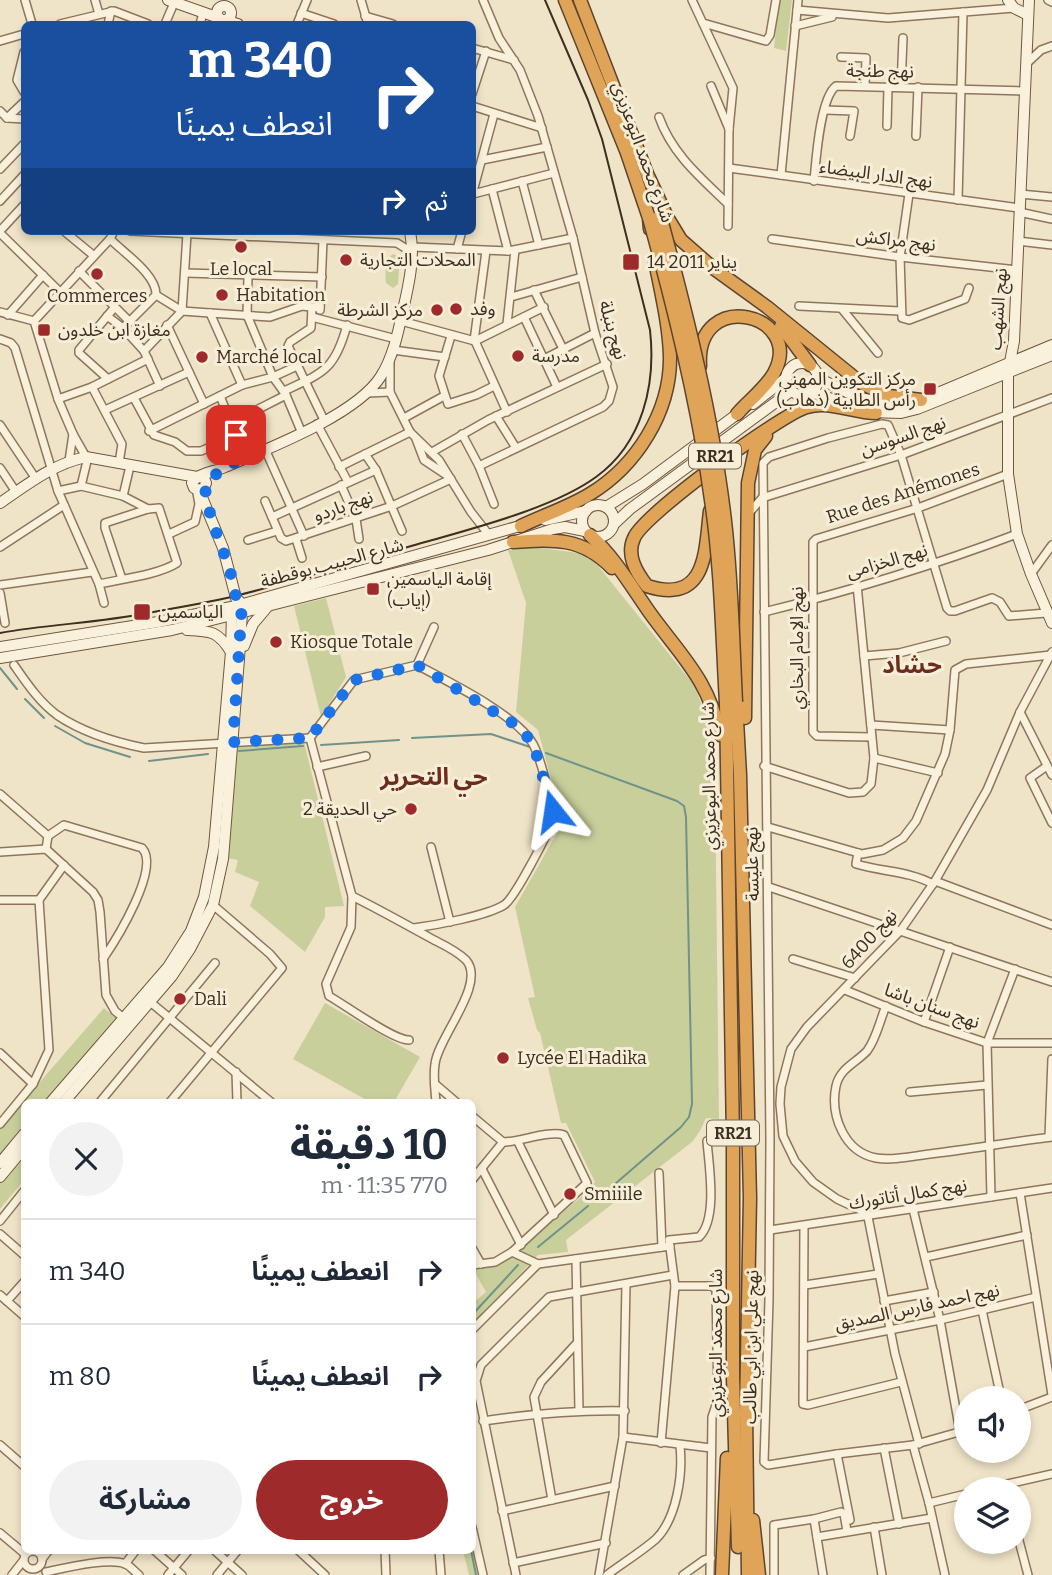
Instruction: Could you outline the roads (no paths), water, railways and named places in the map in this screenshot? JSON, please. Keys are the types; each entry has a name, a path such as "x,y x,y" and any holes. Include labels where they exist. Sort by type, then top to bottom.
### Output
{"highway":[{"name":"شارع محمد البوعزيزي","path":"565,0 654,216 683,299 725,518 731,702 726,773 733,1140 733,1377 743,1569"},
{"name":"شارع محمد البوعزيزي","path":"580,0 649,178 654,216 692,389 711,500 740,775 750,1198 743,1569"},
{"path":"649,178 681,240 713,268 873,390 901,398 921,400"},
{"path":"521,526 588,496 617,475 634,456 650,431 664,399 669,377 669,334 654,216"},
{"path":"767,307 810,365"},
{"path":"702,387 700,355 703,339 710,328 722,320 743,316 755,318 768,327 779,347 775,372 737,414"},
{"path":"711,500 705,557 699,573 683,588 671,590 647,586 640,577 631,552 633,540 639,528 698,479 805,407 821,404 858,413 876,413"},
{"path":"740,775 745,700 748,483 755,450 772,427"},
{"path":"588,533 604,548 685,655 705,686 716,715 726,773"},
{"path":"513,542 559,540 589,548 639,597"},
{"path":"722,1575 733,1377"},
{"path":"746,1413 759,1575"}],"main road":[{"name":"نهج الشهب","path":"1029,0 1014,341 1009,369 1008,474 1017,534 1049,618"},
{"path":"171,1 206,13 225,9"},
{"path":"1011,4 1028,15"},
{"path":"199,484 221,469 321,422 368,393 391,355 401,321 413,250 411,235"},
{"path":"811,392 876,413 901,413 917,409 1009,369 1052,345"},
{"path":"606,507 643,484 775,389 794,365 799,363 810,365 818,377 842,391 876,402 893,404 921,400 1052,355"},
{"path":"786,378 791,391 801,395 811,392 818,377"},
{"path":"614,524 612,514 606,507 595,505 586,511 582,519 588,533 605,536 630,509 791,391"},
{"path":"0,503 51,469 87,457 166,472 199,484"},
{"path":"66,1099 190,949 213,905 223,859 237,608 223,548 199,484"},
{"name":"شارع الحبيب بوقطفة","path":"0,658 172,630 237,608 521,526 586,511"},
{"name":"شارع الحبيب بوقطفة","path":"2,644 269,605 565,527 588,533"},
{"path":"235,656 253,624 269,605"},
{"path":"172,630 214,633 220,636 235,656"},
{"path":"147,999 191,931 204,897 215,847 228,742"},
{"path":"54,1099 128,1021"},
{"path":"0,1163 21,1138"},
{"path":"0,1177 21,1152"}],"street":[{"path":"25,0 31,21"},
{"path":"95,0 99,14"},
{"path":"298,21 307,0"},
{"path":"361,0 366,20"},
{"name":"نهج بنبلة","path":"479,466 603,407 609,401 613,387 595,333 573,238 530,92 515,60 499,38 483,0"},
{"path":"692,0 733,88 729,129 727,226"},
{"path":"703,23 766,41 770,36 776,0"},
{"path":"781,176 797,0"},
{"path":"166,21 171,1"},
{"path":"797,10 888,18 963,12 1011,4"},
{"path":"109,21 111,11"},
{"path":"87,21 111,11 140,21"},
{"path":"958,200 963,12"},
{"path":"202,21 206,13"},
{"path":"301,13 325,21"},
{"path":"795,26 840,15"},
{"path":"0,41 21,35"},
{"path":"901,87 903,38"},
{"path":"1026,64 1041,50 1052,46"},
{"path":"476,49 515,60"},
{"path":"476,82 486,51"},
{"path":"841,57 866,58 865,86"},
{"path":"21,64 17,80 21,87"},
{"path":"711,86 729,129"},
{"name":"نهج طنجة","path":"814,181 825,110 833,87 1024,91"},
{"path":"887,126 888,87"},
{"path":"916,136 918,87"},
{"path":"7,118 21,105"},
{"path":"476,107 542,128"},
{"path":"825,110 855,111 850,136"},
{"path":"0,111 7,118 21,119"},
{"path":"476,183 494,114"},
{"path":"659,117 665,134 677,152 728,204"},
{"path":"482,160 547,147"},
{"path":"0,169 21,149"},
{"name":"نهج الدار البيضاء","path":"729,168 958,200 1019,210 1052,219"},
{"path":"476,193 555,173"},
{"path":"0,201 21,178"},
{"path":"522,181 539,245"},
{"path":"492,189 512,250 511,297 507,324"},
{"path":"909,194 900,257 900,311 903,319 909,320 965,299 968,288"},
{"path":"1020,194 1052,197"},
{"path":"21,209 1,236 59,291"},
{"path":"69,235 93,255"},
{"path":"34,321 112,235"},
{"path":"58,399 108,379 146,355 167,325 182,311 187,235"},
{"path":"264,235 397,243 413,250 486,251 512,250 573,238"},
{"path":"397,243 407,235"},
{"path":"457,249 461,235"},
{"path":"110,239 152,279 156,295 182,311 270,317 302,306 316,307"},
{"name":"نهج مراكش","path":"772,239 1017,270"},
{"path":"323,240 322,277 316,318 309,331 288,344 296,366 306,381 339,467 356,519 359,538"},
{"path":"1018,242 1052,245"},
{"path":"486,251 474,341 507,412"},
{"path":"79,271 130,322"},
{"path":"185,273 248,277 322,277"},
{"path":"4,313 43,275"},
{"path":"248,277 247,315 273,377 285,393 301,431"},
{"path":"511,297 582,277"},
{"path":"534,290 563,349"},
{"path":"122,328 156,295"},
{"path":"799,306 900,311"},
{"path":"401,321 474,341 544,307"},
{"path":"108,379 79,352 80,347 114,308"},
{"path":"842,309 878,354"},
{"path":"4,313 34,321"},
{"path":"209,313 242,385"},
{"path":"107,316 122,328 146,355 160,386"},
{"path":"524,317 557,387"},
{"path":"316,318 396,339"},
{"path":"34,321 58,399 73,434 87,457 81,486"},
{"path":"167,325 204,404"},
{"path":"231,423 326,369 340,350 347,325"},
{"path":"544,359 595,333"},
{"path":"451,336 439,376 447,402 451,405 494,386"},
{"path":"0,340 11,343 15,348 58,491 99,584 104,603"},
{"path":"445,357 391,355 390,392 424,460 451,479"},
{"path":"432,452 496,416 607,364"},
{"path":"149,431 242,385 273,377 296,366"},
{"path":"104,410 189,372"},
{"path":"92,387 122,444 119,463"},
{"path":"368,393 390,392"},
{"path":"220,396 236,435"},
{"path":"404,418 444,396"},
{"path":"134,398 149,431 159,438 174,441 187,451 193,452 248,430"},
{"name":"نهج السوسن","path":"763,498 901,455 1052,398"},
{"path":"496,416 516,448"},
{"path":"242,417 292,508 302,558"},
{"name":"نهج عليسة","path":"770,1230 769,887 762,469 766,458 817,441 886,424 891,427 901,455"},
{"path":"0,425 36,479"},
{"path":"69,461 73,434"},
{"path":"462,434 479,466 494,504"},
{"path":"339,467 412,435"},
{"path":"412,435 432,452 489,536"},
{"path":"365,454 376,470 402,531"},
{"path":"901,455 947,608 950,611 992,598 1000,601 1009,616 1049,618"},
{"path":"123,496 130,466"},
{"path":"0,468 16,492"},
{"path":"272,517 376,470"},
{"name":"Rue des Anémones","path":"811,546 816,539 918,508 1008,474"},
{"name":"نهج باردو","path":"278,531 284,541 300,538 392,506 451,479"},
{"path":"748,483 755,494 763,498 754,506 748,517"},
{"path":"169,534 195,522 199,484"},
{"path":"58,491 81,486 123,496 148,509"},
{"path":"248,540 278,531 265,501"},
{"path":"0,548 64,505"},
{"path":"99,584 122,579 175,564 177,560 160,509 148,509 105,523 122,579"},
{"name":"نهج الخزامى","path":"764,612 935,564 1017,534"},
{"path":"1031,574 1052,545"},
{"name":"نهج الإمام البخاري","path":"811,546 814,600 813,732 817,736 871,737"},
{"path":"0,585 92,572"},
{"path":"765,766 856,794 871,784 874,758 857,585"},
{"path":"0,593 5,622"},
{"path":"417,665 434,627"},
{"path":"864,656 899,653 947,641"},
{"path":"768,827 858,853 871,854 883,850 903,838 916,821 945,754 950,730 954,676 960,666 1051,657"},
{"name":"نهج 6400","path":"868,1217 867,1213 837,1199 813,1182 794,1160 783,1136 780,1104 784,1070 795,1042 901,930 934,882 987,790 1020,712 1051,657"},
{"path":"14,665 30,688 56,714 102,737 144,748 310,738"},
{"path":"310,738 354,680 417,665 521,728 534,746 553,811 550,828 509,900 503,906 450,922 414,929"},
{"path":"1020,712 1052,775"},
{"path":"871,725 950,730"},
{"path":"310,738 352,896 351,927 326,984 326,991 329,996 402,1040 409,1040"},
{"path":"317,767 366,756"},
{"path":"874,758 937,773"},
{"path":"1047,766 1032,775 1030,780 1052,822"},
{"path":"0,794 48,836"},
{"path":"46,849 48,836 61,825 69,825 145,851 147,860 137,902 103,960"},
{"path":"431,847 450,922"},
{"path":"0,852 46,849 93,892 98,900 106,995 115,1011 128,1021"},
{"path":"858,853 856,864 886,872 915,874 1052,925"},
{"path":"2,1118 33,1084 46,1061 50,1037 39,900 64,865"},
{"path":"769,887 1052,982"},
{"path":"352,896 465,960 472,974 470,989 439,1049 435,1064 436,1099"},
{"path":"0,901 39,900"},
{"path":"172,1099 282,968 270,954 213,905"},
{"path":"924,1022 950,947"},
{"path":"793,959 855,978"},
{"path":"102,1099 215,963"},
{"path":"991,1197 987,1043 1015,969"},
{"name":"نهج سنان باشا","path":"845,990 924,1022 987,1043 1052,1042"},
{"path":"147,999 268,1099"},
{"path":"886,1006 870,1047 843,1071 836,1085 834,1102 836,1120 845,1138 857,1149 877,1158 907,1157 1051,1137 1052,1059"},
{"path":"0,1053 33,1084"},
{"path":"236,1072 237,1099"},
{"path":"435,1084 452,1099"},
{"path":"911,1092 987,1085"},
{"path":"180,1090 181,1099"},
{"path":"770,1105 780,1104"},
{"path":"476,1119 503,1142 518,1142 556,1133 564,1135 587,1180 586,1186 512,1252 495,1262 477,1264"},
{"path":"666,1247 670,1240 699,1237 708,1226 710,1195 707,1141"},
{"path":"503,1142 476,1173 521,1245"},
{"path":"518,1142 554,1215"},
{"path":"659,1174 666,1247 675,1286 661,1443"},
{"name":"نهج كمال أتاتورك","path":"770,1230 1052,1188"},
{"path":"1020,1193 1052,1396 1031,1405"},
{"path":"0,1221 21,1198"},
{"path":"913,1209 954,1388"},
{"path":"868,1217 901,1382 945,1575"},
{"path":"804,1226 803,1404 901,1382"},
{"name":"نهج علي ابن ابي طالب","path":"770,1230 765,1464 837,1454"},
{"path":"0,1234 21,1252"},
{"path":"926,1257 1027,1236"},
{"path":"512,1252 538,1264 666,1247"},
{"path":"576,1259 579,1410"},
{"path":"476,1326 538,1264"},
{"path":"805,1285 878,1274"},
{"path":"516,1575 476,1381 481,1365 546,1300 578,1291 673,1275"},
{"path":"599,1575 623,1437 626,1284"},
{"path":"7,1301 21,1285"},
{"path":"675,1286 711,1286 716,1289 718,1399 712,1417 710,1575"},
{"path":"884,1301 934,1292"},
{"path":"0,1295 21,1313"},
{"name":"نهج احمد فارس الصديق","path":"803,1347 940,1320 1036,1297"},
{"path":"982,1310 998,1386"},
{"path":"552,1500 534,1397 537,1387 576,1344"},
{"path":"483,1422 535,1413 625,1411"},
{"path":"849,1531 837,1454 916,1444 954,1433"},
{"path":"623,1437 711,1448"},
{"path":"0,1445 21,1463"},
{"path":"607,1575 656,1539 664,1528 682,1474 680,1446"},
{"path":"884,1448 899,1524"},
{"path":"1031,1480 1052,1474"},
{"path":"502,1511 615,1486"},
{"path":"929,1503 954,1497"},
{"path":"775,1575 774,1525 843,1513 849,1531"},
{"path":"817,1537 932,1518"},
{"path":"814,1519 823,1575"},
{"path":"874,1527 882,1575"},
{"path":"0,1533 21,1549"},
{"path":"513,1563 606,1543"},
{"path":"476,1544 483,1575"},
{"path":"28,1554 27,1567 40,1569 82,1564 125,1564 139,1575"},
{"path":"12,1575 28,1554"},
{"path":"125,1564 133,1554"},
{"path":"158,1554 182,1575"},
{"path":"168,1575 186,1554"},
{"path":"219,1554 242,1575"},
{"path":"217,1575 235,1554"},
{"path":"302,1554 325,1575"},
{"path":"385,1554 386,1575"},
{"path":"439,1554 441,1575"},
{"path":"1022,1554 1028,1575"},
{"path":"683,1575 711,1558"}],"waterway":[{"path":"0,668 17,689"},
{"path":"25,699 44,718"},
{"path":"55,726 85,743 130,757"},
{"path":"412,738 491,734 530,747"},
{"path":"321,745 399,740"},
{"path":"239,751 303,746"},
{"path":"546,753 677,801 684,806 686,817 692,1104 689,1117 681,1127 615,1184"},
{"path":"149,761 208,754"},
{"path":"538,1247 588,1206"},
{"path":"476,1311 518,1265"},
{"path":"472,1554 476,1575"}],"tram line":[{"path":"0,633 129,616 213,601 284,583 538,507 579,488 612,463 625,447 643,411 651,371 650,330 602,139 545,0"}],"place":[{"name":"Le local","path":"241,247"},
{"name":"المحلات التجارية","path":"346,260"},
{"name":"14 يناير 2011","path":"631,262"},
{"name":"Commerces","path":"97,274"},
{"name":"Habitation","path":"222,295"},
{"name":"وفد","path":"456,309"},
{"name":"مركز الشرطة","path":"437,310"},
{"name":"مغازة ابن خلدون","path":"44,330"},
{"name":"مدرسة","path":"518,356"},
{"name":"Marché local","path":"202,357"},
{"name":"مركز التكوين المهني رأس الطابية (ذهاب)","path":"930,389"},
{"name":"إقامة الياسمين (إياب)","path":"373,589"},
{"name":"الياسمين","path":"142,612"},
{"name":"Kiosque Totale","path":"276,642"},
{"name":"حي الحديقة 2","path":"411,809"},
{"name":"Dali","path":"180,999"},
{"name":"Lycée El Hadika","path":"503,1058"},
{"name":"Smiiile","path":"570,1194"}],"district":[{"name":"حشاد","path":"912,665"},
{"name":"حي التحرير","path":"434,777"}]}
